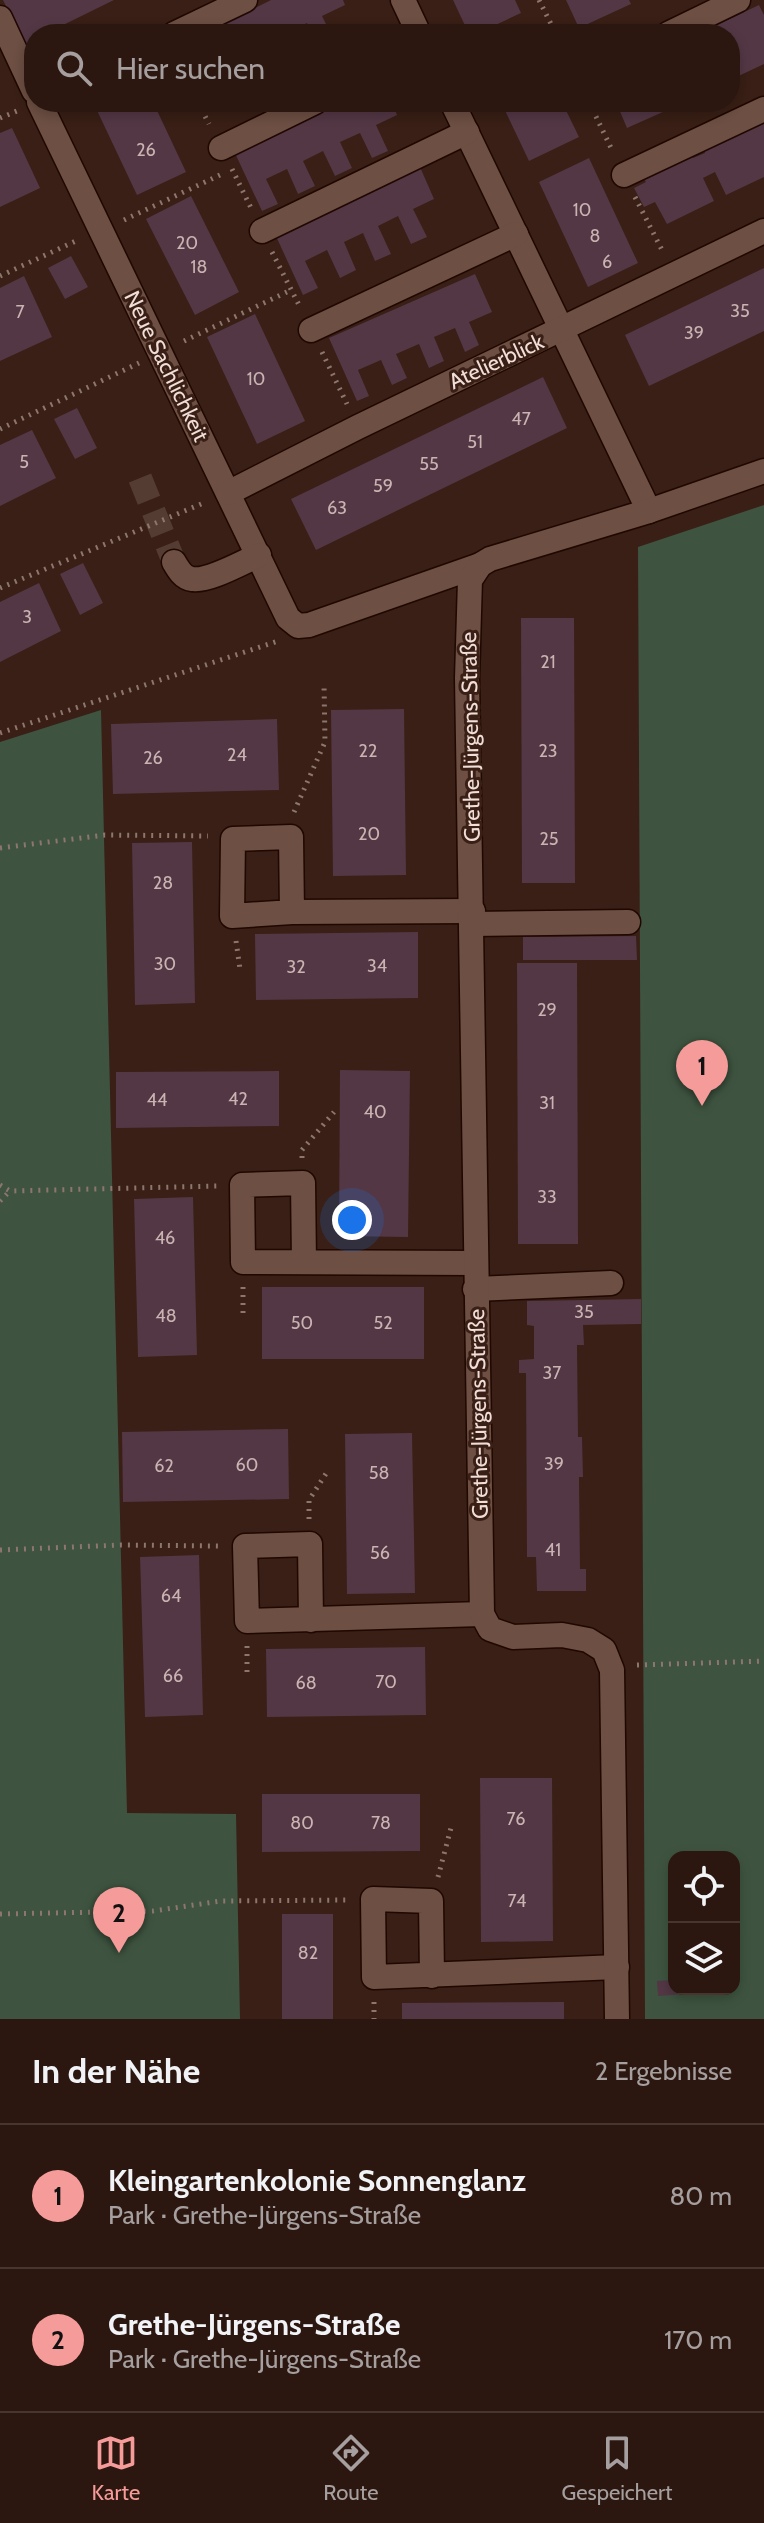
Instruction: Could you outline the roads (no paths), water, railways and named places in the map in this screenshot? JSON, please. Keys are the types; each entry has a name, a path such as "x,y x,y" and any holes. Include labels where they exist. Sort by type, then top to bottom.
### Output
{"street":[{"path":"195,24 245,0"},
{"path":"403,0 414,24"},
{"path":"689,24 738,0"},
{"path":"0,18 24,70"},
{"path":"624,175 764,109"},
{"name":"Neue Sachlichkeit","path":"44,112 288,618 298,626 309,625 480,565"},
{"path":"226,159 299,112"},
{"path":"457,112 649,511"},
{"path":"262,231 467,132"},
{"name":"Atelierblick","path":"228,493 764,231"},
{"path":"311,330 516,234"},
{"path":"480,565 490,559 649,511 764,471"},
{"path":"174,562 182,575 193,580 208,577 259,555"},
{"name":"Grethe-Jürgens-Straße","path":"480,565 470,580 467,639 482,1614"},
{"path":"292,912 291,837 233,839 232,916 292,912 628,922"},
{"path":"304,1262 303,1183 242,1185 243,1262 475,1263"},
{"path":"475,1289 611,1283"},
{"path":"311,1620 310,1544 245,1546 247,1621 311,1620 482,1614 490,1629 513,1637 562,1635 588,1640 604,1650 612,1670 617,2019"},
{"path":"432,1976 431,1901 373,1899 374,1977 432,1976 617,1967"}],"tunnel":[{"path":"140,478 174,562"}],"place":[{"name":"Kleingartenkolonie Sonnenglanz","path":"702,1106"},
{"name":"Grethe-Jürgens-Straße","path":"119,1953"}]}
